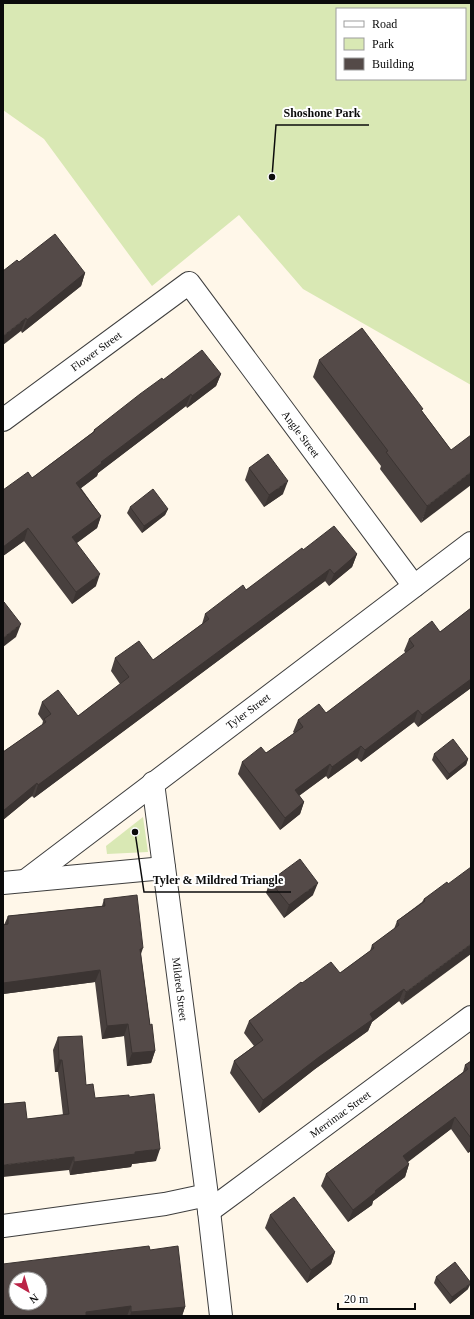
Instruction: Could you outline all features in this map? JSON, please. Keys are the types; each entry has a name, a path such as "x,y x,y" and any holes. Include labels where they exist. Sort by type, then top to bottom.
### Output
{"street":[{"name":"Flower Street","path":"3,420 189,282"},
{"name":"Angle Street","path":"189,282 414,586"},
{"name":"Tyler Street","path":"25,881 471,543"},
{"name":"Mildred Street","path":"153,783 208,1203 221,1316"},
{"path":"3,883 164,868"},
{"name":"Merrimac Street","path":"3,1226 165,1204 208,1203 471,1017"}],"green space":[{"path":"3,3 471,3 471,385 303,289 239,215 152,286 44,139 3,110"},
{"path":"143,817 148,852 107,854 106,846"}],"building":[{"path":"55,234 85,273 27,320 26,318 3,336 3,271 17,260 19,262"},
{"path":"362,328 423,409 421,410 451,450 471,435 471,472 427,506 386,452 388,451 319,360"},
{"path":"202,350 221,374 192,396 191,394 101,462 102,463 76,483 101,516 72,537 100,574 76,592 28,528 3,547 3,490 28,472 32,478 95,431 94,430 140,394 162,378 163,380"},
{"path":"268,454 288,481 269,495 249,468"},
{"path":"153,489 168,509 144,526 130,507"},
{"path":"334,526 357,554 334,574 330,569 38,785 37,783 3,811 3,752 46,722 44,719 51,714 42,702 58,690 78,716 129,677 115,658 139,641 153,660 209,619 205,614 243,585 246,590"},
{"path":"3,602 21,624 3,638"},
{"path":"471,608 471,679 422,715 418,710 365,750 361,746 332,767 330,764 295,790 304,802 285,818 242,762 261,747 266,753 303,727 298,720 319,704 326,713 414,646 409,639 432,621 440,632"},
{"path":"453,739 468,759 449,774 434,754"},
{"path":"300,859 318,883 289,905 270,881"},
{"path":"471,867 471,944 406,992 404,989 370,1014 373,1019 319,1057 263,1100 234,1061 263,1040 249,1021 301,982 302,983 331,962 340,973 374,948 372,945 399,925 397,921 425,901 424,899"},
{"path":"137,895 143,948 140,949 155,1051 132,1053 128,1024 107,1026 100,970 3,983 3,925 8,924 8,916 105,906 104,899"},
{"path":"82,1036 86,1085 93,1084 95,1098 129,1095 129,1097 154,1094 160,1149 135,1152 135,1154 74,1162 74,1157 3,1165 3,1104 25,1102 27,1119 69,1114 62,1060 59,1060 58,1037"},
{"path":"471,1061 471,1138 455,1117 403,1156 409,1164 353,1210 326,1174 468,1069 465,1065"},
{"path":"294,1197 335,1252 311,1270 270,1215"},
{"path":"149,1246 150,1250 178,1246 185,1307 131,1312 131,1306 86,1312 86,1316 3,1316 3,1264"},
{"path":"455,1262 471,1283 452,1297 436,1277"}],"place":[{"name":"Shoshone Park","path":"272,177"},
{"name":"Tyler & Mildred Triangle","path":"135,832"}]}
